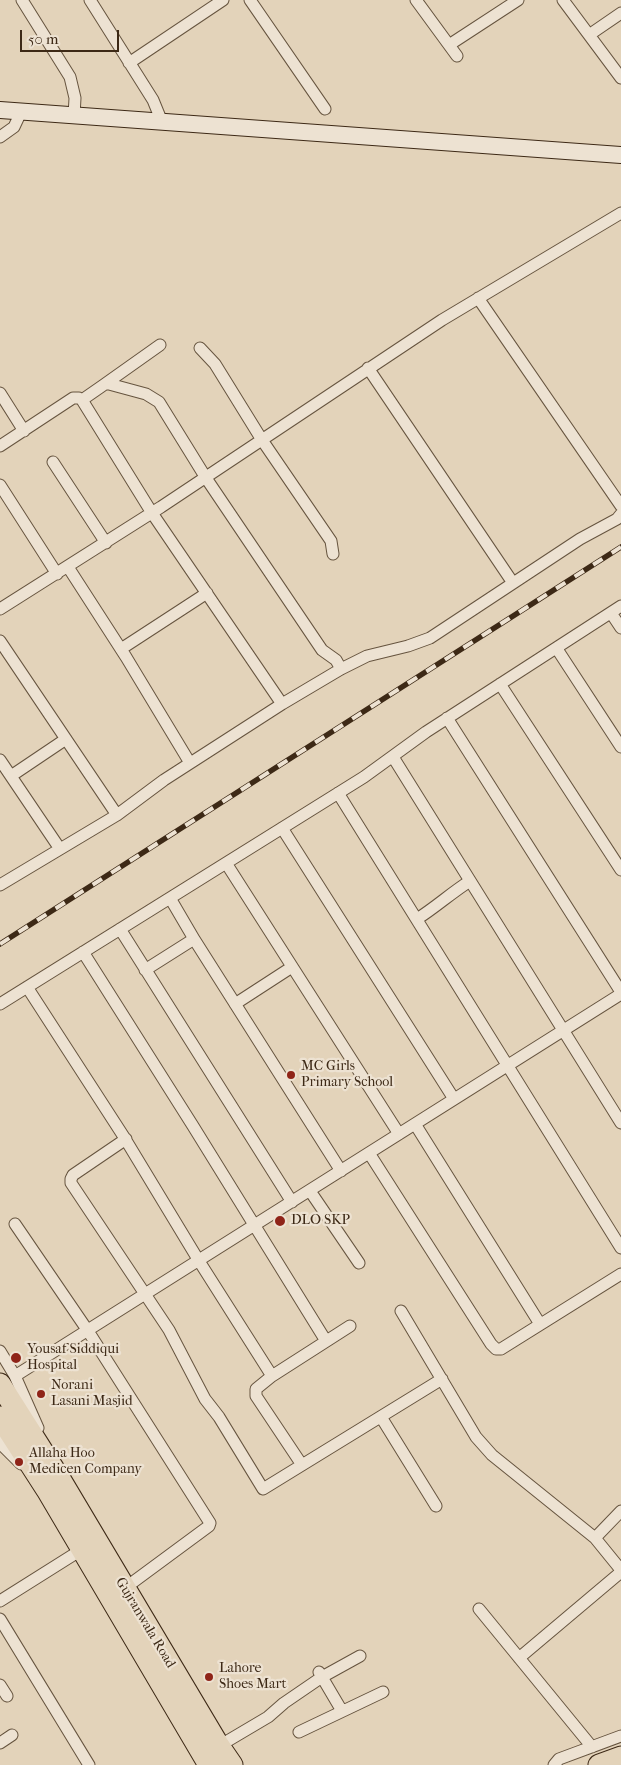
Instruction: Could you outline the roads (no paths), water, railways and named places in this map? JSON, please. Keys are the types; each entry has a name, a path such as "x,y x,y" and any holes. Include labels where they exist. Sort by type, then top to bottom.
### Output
{"highway":[{"name":"Gujranwala Road","path":"8,1380 81,1550 209,1765"},
{"name":"Gujranwala Road","path":"0,1417 54,1485 124,1588 232,1765"},
{"path":"595,1756 621,1757"}],"main road":[{"path":"0,110 621,155"}],"street":[{"path":"22,0 70,77 75,98 74,116"},
{"path":"250,0 325,109"},
{"path":"416,0 457,56"},
{"path":"449,45 518,0"},
{"path":"563,0 621,78"},
{"path":"94,1 129,63 153,100 162,122"},
{"path":"129,63 217,2"},
{"path":"589,34 621,13"},
{"path":"0,137 14,127 21,112"},
{"path":"0,609 58,574 206,478 368,368 478,298 621,213"},
{"path":"478,298 621,506"},
{"path":"82,400 160,345"},
{"path":"200,348 215,364 262,440 331,542 333,554"},
{"path":"368,368 513,582"},
{"path":"105,384 146,394 155,398 162,406 206,478 322,650 336,660 341,669"},
{"path":"0,393 24,431"},
{"path":"0,446 73,398 82,400 152,513 282,704"},
{"path":"53,462 106,543"},
{"path":"0,485 58,574"},
{"path":"0,883 117,815 150,789 282,704 367,656 408,646 430,638 580,539 617,519 621,514"},
{"path":"68,567 190,763"},
{"path":"120,650 207,593"},
{"path":"0,1004 338,793 393,757 447,718 616,610 621,628"},
{"path":"0,641 117,815"},
{"path":"557,648 621,746"},
{"path":"500,684 621,870"},
{"path":"8,1380 255,1226 621,993 447,718"},
{"path":"11,776 66,739"},
{"path":"393,757 621,1123"},
{"path":"0,760 60,849"},
{"path":"338,793 621,1248"},
{"path":"282,828 454,1099"},
{"path":"226,863 399,1134"},
{"path":"417,919 440,904 470,880"},
{"path":"170,898 341,1171"},
{"path":"120,929 292,1202"},
{"path":"145,970 194,939"},
{"path":"83,952 326,1341"},
{"path":"235,1004 292,967"},
{"path":"27,987 126,1139 199,1261 272,1376"},
{"path":"414,1124 540,1324"},
{"path":"126,1139 76,1173 70,1181 144,1296 169,1330 205,1399 219,1417 264,1489 442,1379"},
{"path":"369,1153 494,1347 498,1349 621,1274"},
{"path":"310,1190 359,1262"},
{"path":"15,1224 88,1331 210,1523 209,1526 124,1588"},
{"path":"401,1311 476,1437 504,1467 595,1538 621,1571 519,1658"},
{"path":"302,1465 255,1394 257,1387 350,1326"},
{"name":"Gujranwala Road","path":"0,1352 8,1380"},
{"path":"381,1416 436,1506"},
{"name":"Gujranwala Road","path":"0,1440 4,1446 54,1485"},
{"path":"595,1538 621,1511"},
{"path":"0,1601 81,1550"},
{"path":"479,1609 595,1756"},
{"path":"0,1619 89,1765"},
{"path":"219,1746 268,1718 320,1673 360,1656"},
{"path":"320,1673 342,1711"},
{"path":"0,1685 7,1696"},
{"path":"299,1732 383,1692"},
{"path":"0,1743 12,1735"},
{"path":"554,1765 559,1759 595,1756 621,1736"}],"railway":[{"path":"0,944 621,547"}],"place":[{"name":"MC Girls Primary School","path":"291,1075"},
{"name":"DLO SKP","path":"280,1221"},
{"name":"Yousaf Siddiqui Hospital","path":"16,1358"},
{"name":"Norani Lasani Masjid","path":"41,1394"},
{"name":"Allaha Hoo Medicen Company","path":"19,1462"},
{"name":"Lahore Shoes Mart","path":"209,1677"}]}
